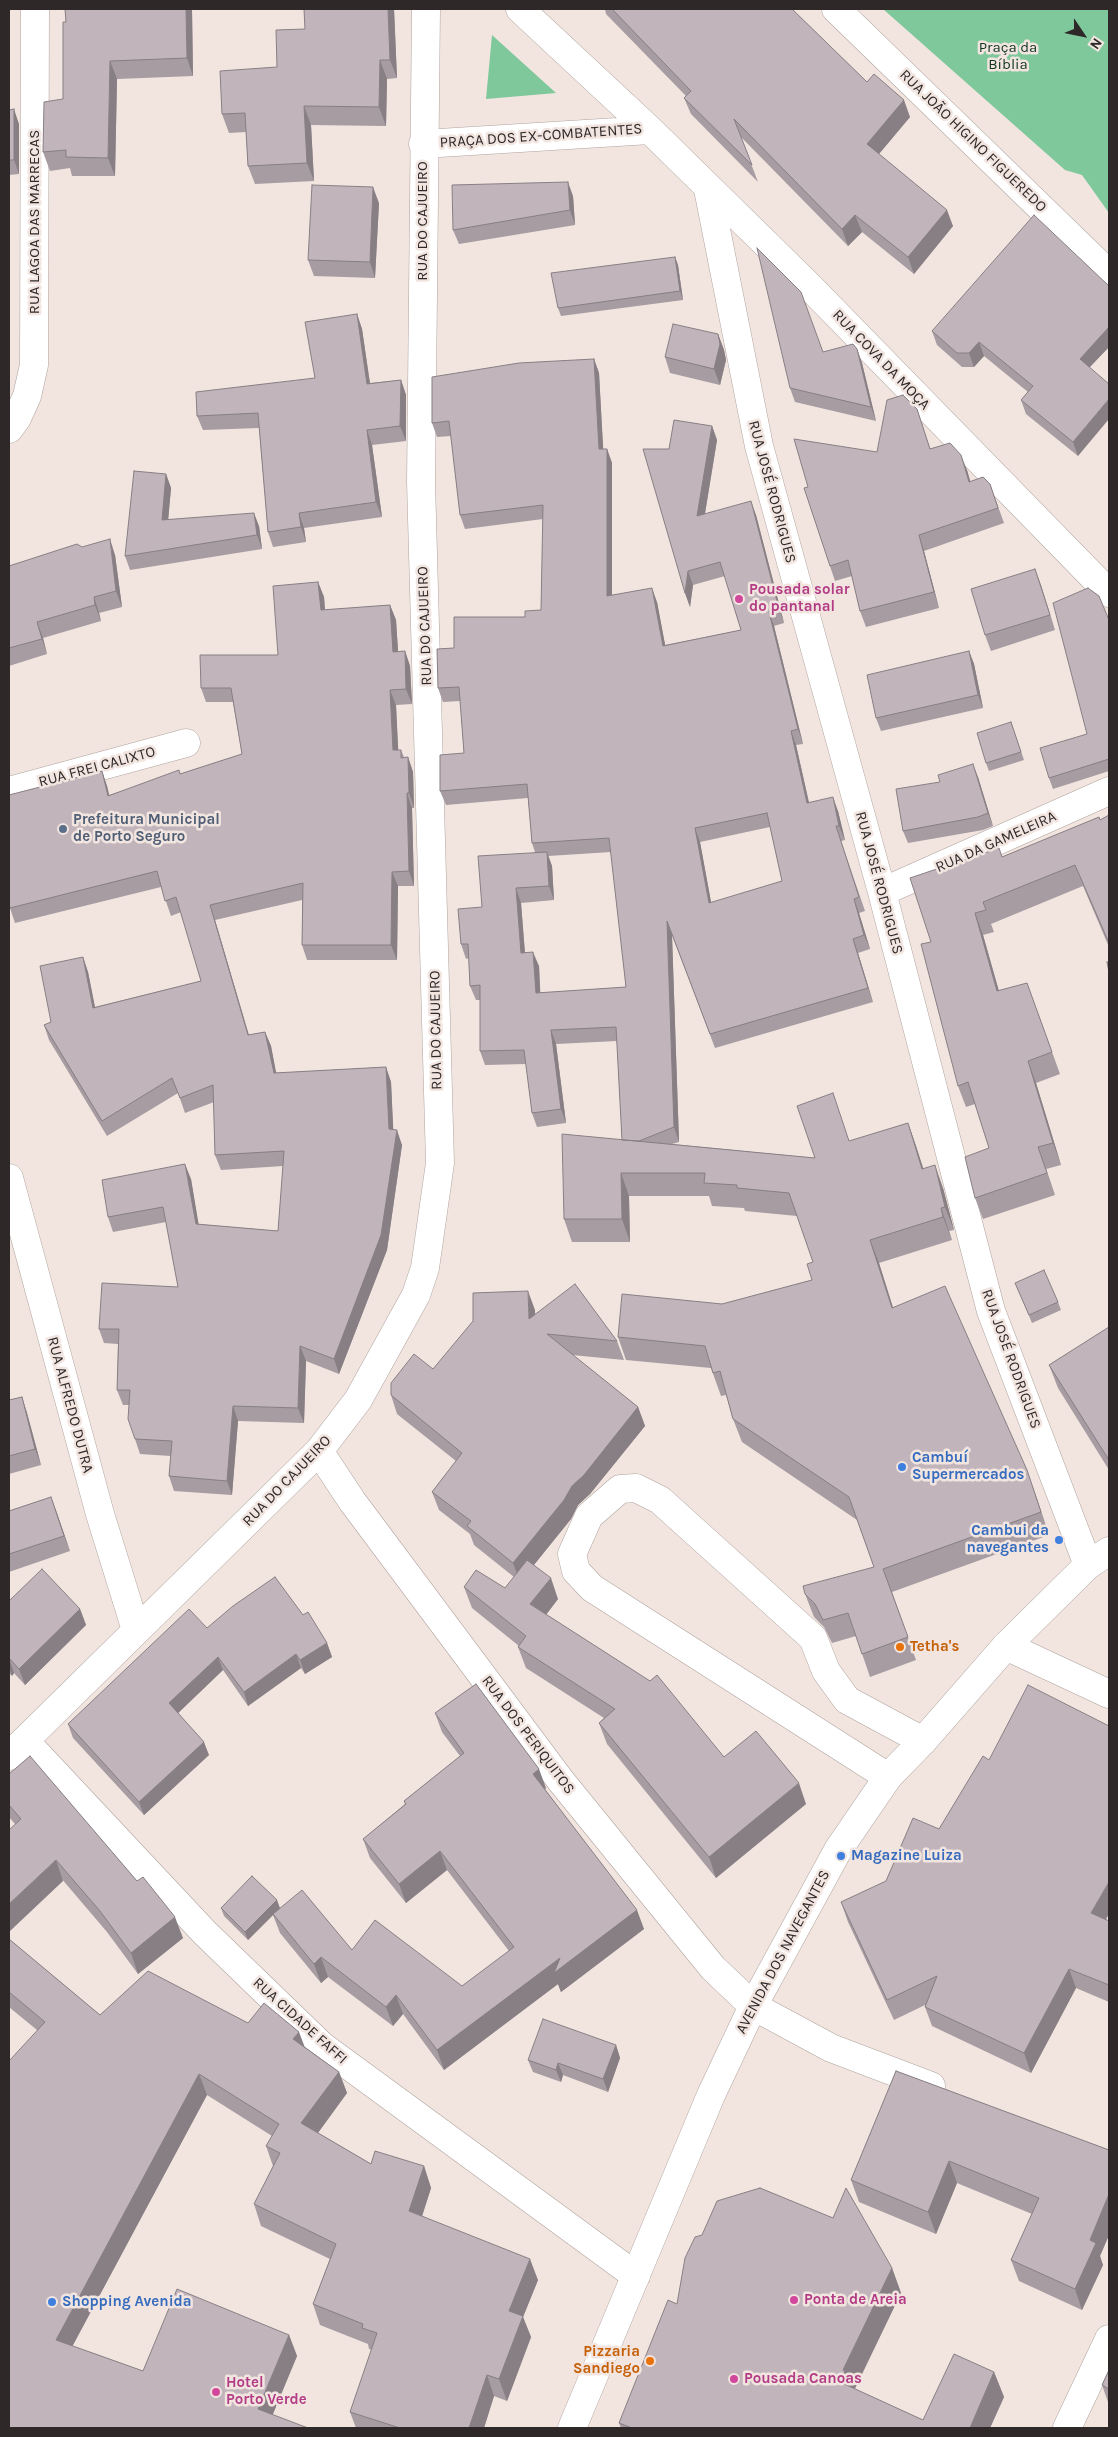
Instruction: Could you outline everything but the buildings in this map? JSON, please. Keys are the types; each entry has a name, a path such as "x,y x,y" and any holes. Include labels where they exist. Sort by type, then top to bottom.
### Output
{"street":[{"name":"RUA LAGOA DAS MARRECAS","path":"9,429 17,418 27,396 34,365 36,9"},
{"name":"PRAÇA DOS EX-COMBATENTES","path":"426,9 423,144 650,130"},
{"name":"PRAÇA DOS EX-COMBATENTES","path":"520,9 650,130"},
{"name":"RUA JOÃO HIGINO FIGUEREDO","path":"836,9 1109,274"},
{"name":"RUA COVA DA MOÇA","path":"650,130 817,294 1109,593"},
{"name":"RUA DO CAJUEIRO","path":"17,1748 319,1451 358,1400 416,1295 426,1268 440,1163 421,482 423,144"},
{"name":"RUA JOSÉ RODRIGUES","path":"708,189 758,446 882,892 991,1311 1099,1558"},
{"name":"RUA FREI CALIXTO","path":"9,791 186,743"},
{"name":"RUA DA GAMELEIRA","path":"882,892 1109,791"},
{"name":"RUA ALFREDO DUTRA","path":"9,1178 100,1514 136,1630"},
{"name":"RUA DOS PERIQUITOS","path":"319,1451 352,1501 561,1780 713,1968 753,2006 831,2048 952,2094"},
{"path":"888,1777 592,1588 576,1571 572,1554 589,1516 620,1489 636,1488 660,1500 813,1638 826,1671 847,1700 923,1740"},
{"name":"AVENIDA DOS NAVEGANTES","path":"572,2428 711,2095 753,2006 838,1850 888,1777 1006,1646 1099,1558"},
{"path":"1006,1646 1109,1694"},
{"name":"RUA CIDADE FAFFI","path":"17,1748 322,2046 636,2276"},
{"path":"1066,2428 1109,2339"}],"green space":[{"name":"Praça da Bíblia","path":"883,9 1109,9 1109,213 1082,175 1065,170"},
{"path":"492,35 556,93 486,99"}],"place":[{"name":"Pousada solar do pantanal","path":"739,599"},
{"name":"Prefeitura Municipal de Porto Seguro","path":"63,829"},
{"name":"Cambuí Supermercados","path":"902,1467"},
{"name":"Cambui da navegantes","path":"1059,1540"},
{"name":"Tetha's","path":"900,1647"},
{"name":"Magazine Luiza","path":"841,1856"},
{"name":"Ponta de Areia","path":"794,2300"},
{"name":"Shopping Avenida","path":"52,2302"},
{"name":"Pizzaria Sandiego","path":"650,2361"},
{"name":"Pousada Canoas","path":"734,2379"},
{"name":"Hotel Porto Verde","path":"216,2392"}]}
